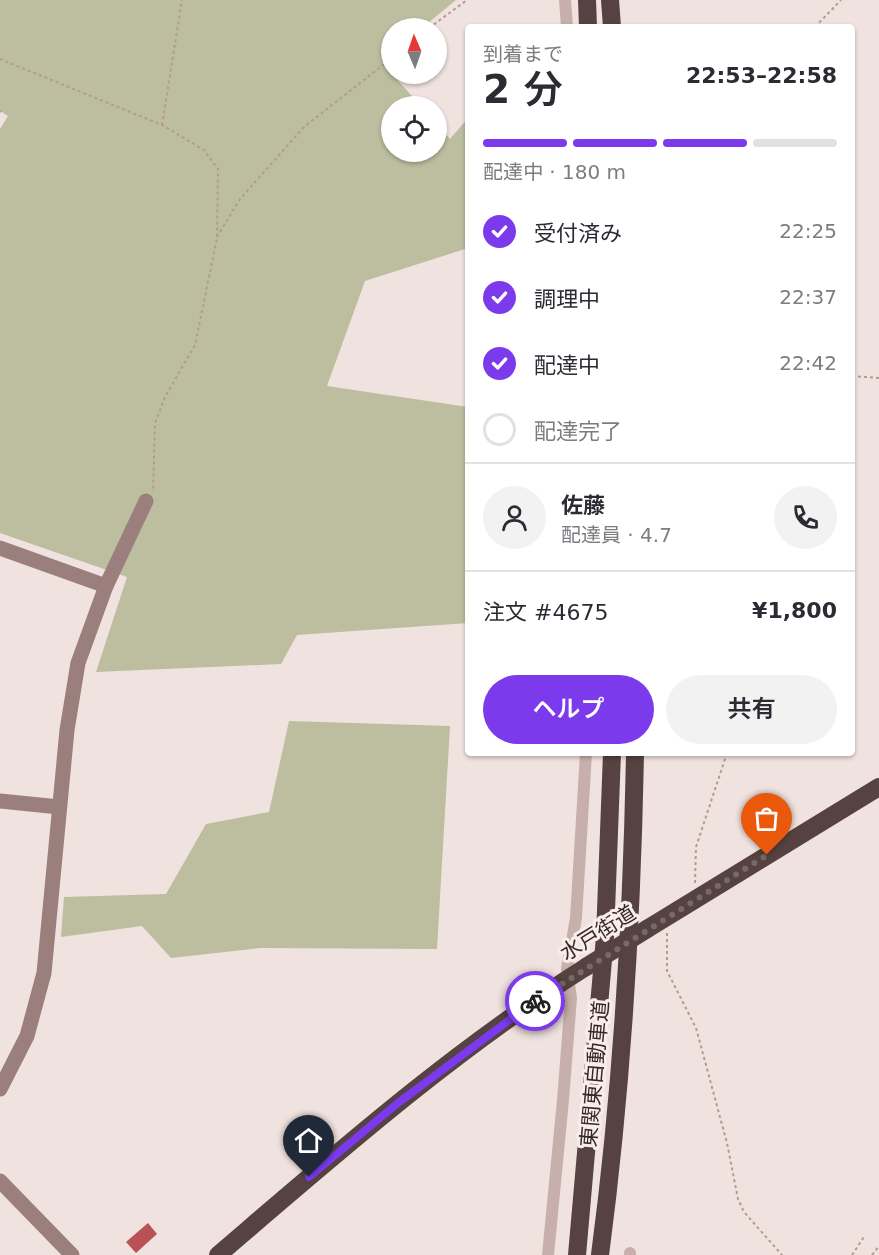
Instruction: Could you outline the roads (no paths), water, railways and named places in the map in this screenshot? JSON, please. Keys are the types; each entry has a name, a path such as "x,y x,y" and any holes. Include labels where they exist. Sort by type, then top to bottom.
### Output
{"highway":[{"path":"587,0 588,24"},
{"path":"610,0 612,24"},
{"name":"東関東自動車道","path":"577,1255 605,937 612,756"},
{"name":"東関東自動車道","path":"600,1255 621,1046 630,918 635,756"},
{"name":"水戸街道","path":"218,1255 398,1103 568,978 879,787"}],"street":[{"path":"565,0 567,24"},
{"path":"0,1089 27,1036 37,1006 44,973 59,807 76,674 106,586 146,501"},
{"path":"0,548 106,586"},
{"path":"548,1255 571,998 568,957 576,918 586,756"},
{"path":"0,801 59,807"},
{"path":"0,1181 72,1255"}]}
